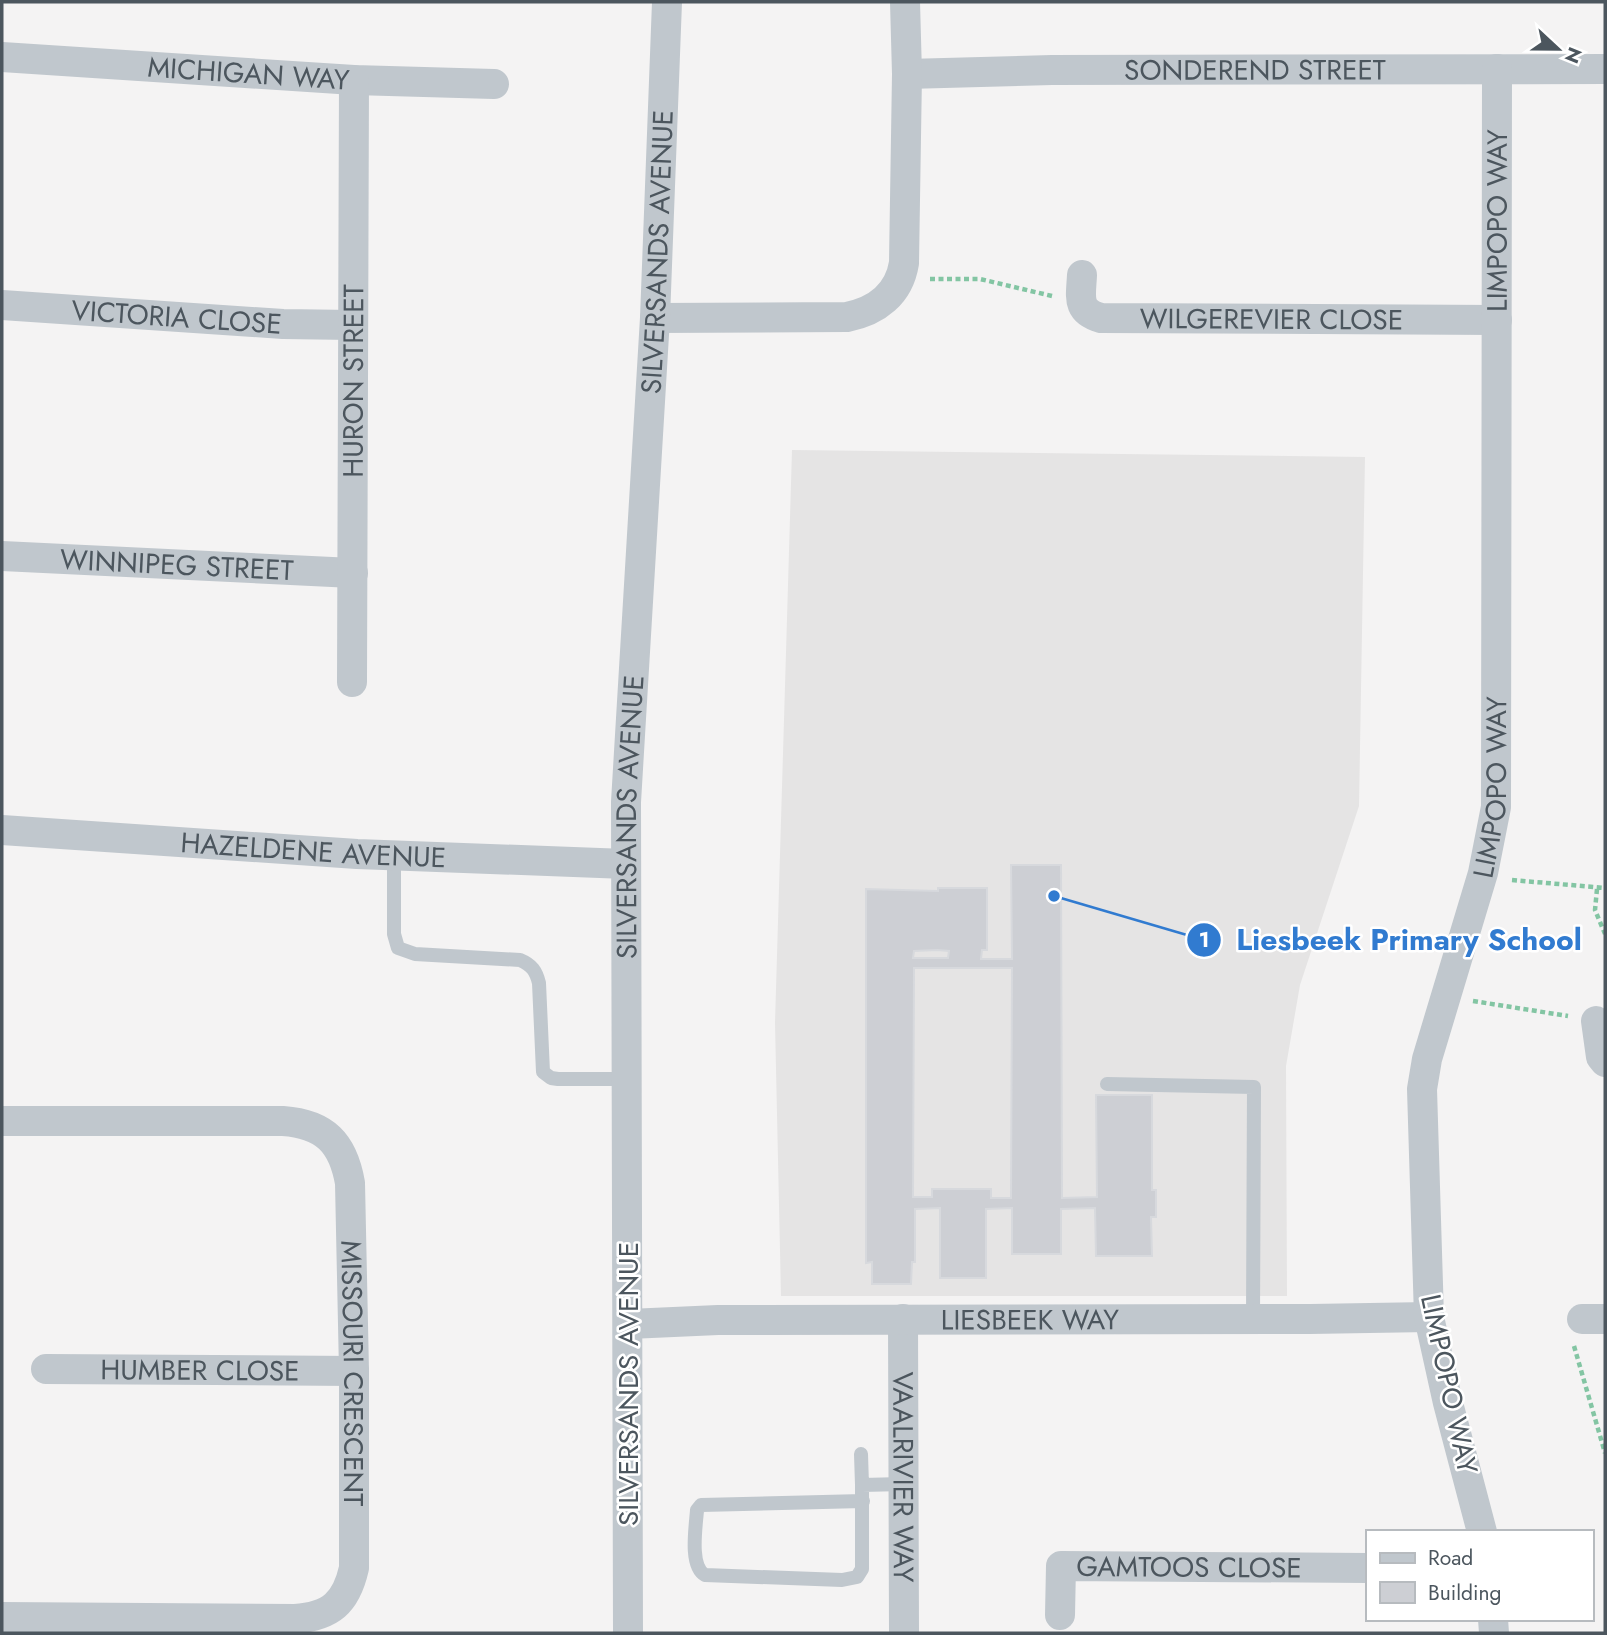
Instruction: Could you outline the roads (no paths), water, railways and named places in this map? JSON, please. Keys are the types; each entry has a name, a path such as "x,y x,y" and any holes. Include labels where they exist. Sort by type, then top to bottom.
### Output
{"street":[{"name":"SILVERSANDS AVENUE","path":"628,1633 626,802 655,318 667,2"},
{"path":"655,318 847,317 863,314 880,305 902,275 905,2"},
{"name":"MICHIGAN WAY","path":"2,57 354,80 494,84"},
{"name":"LIMPOPO WAY","path":"1481,1530 1448,1403 1429,1317 1422,1089 1427,1059 1483,873 1496,807 1497,69"},
{"name":"SONDEREND STREET","path":"906,74 1052,70 1605,69"},
{"name":"HURON STREET","path":"352,682 354,80"},
{"name":"WILGEREVIER CLOSE","path":"1081,287 1083,308 1090,315 1116,319 1497,320"},
{"name":"VICTORIA CLOSE","path":"2,305 284,324 352,325"},
{"name":"WINNIPEG STREET","path":"2,556 353,573"},
{"name":"HAZELDENE AVENUE","path":"2,831 394,855 626,864"},
{"path":"1596,1021 1601,1056 1605,1062"},
{"name":"MISSOURI CRESCENT","path":"2,1121 283,1121 299,1122 323,1132 341,1153 350,1183 354,1371 354,1568 350,1585 342,1600 328,1611 313,1618 295,1619 2,1617"},
{"name":"LIESBEEK WAY","path":"629,1324 718,1320 1429,1317"},
{"name":"VAALRIVIER WAY","path":"902,1319 904,1633"},
{"name":"HUMBER CLOSE","path":"46,1368 354,1371"},
{"name":"GAMTOOS CLOSE","path":"1060,1615 1061,1566 1366,1568"}],"lane":[{"path":"394,855 394,934 398,948 415,954 520,960 526,963 535,969 539,983 543,1072 551,1079 628,1079"},
{"path":"1107,1084 1254,1087 1254,1319"},
{"path":"861,1454 863,1501 862,1569 857,1577 842,1580 705,1575 698,1570 695,1560 697,1510 701,1505 863,1501"},
{"path":"862,1485 903,1485"}],"place":[{"name":"Liesbeek Primary School","path":"1054,896"}]}
